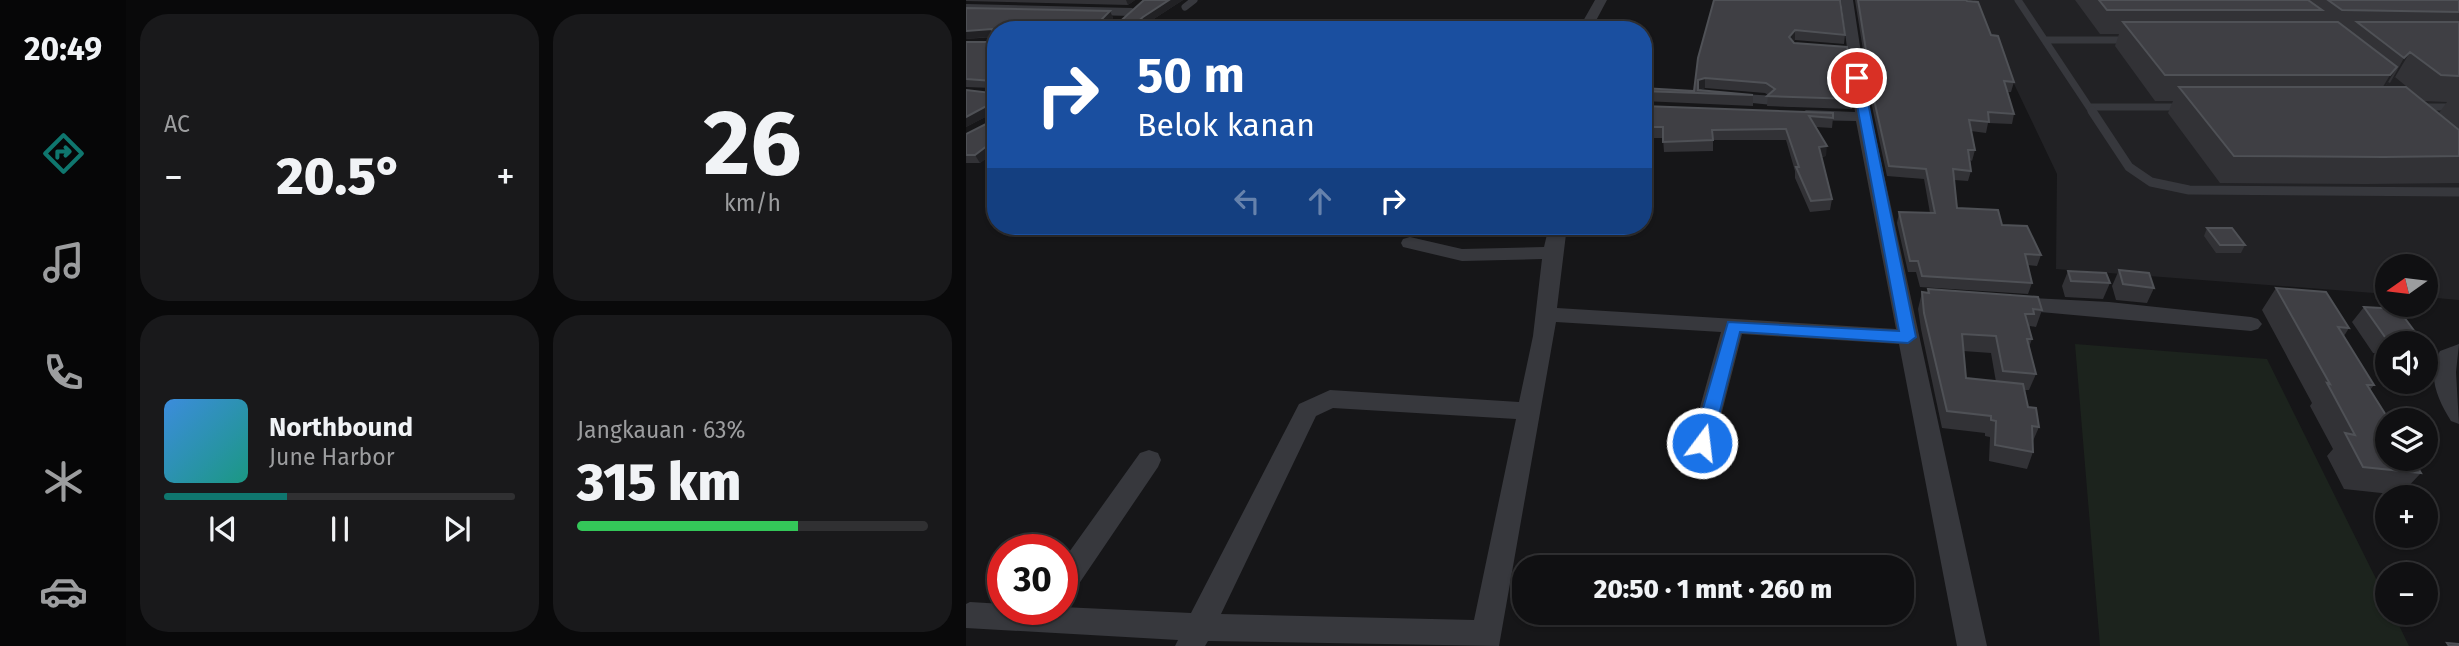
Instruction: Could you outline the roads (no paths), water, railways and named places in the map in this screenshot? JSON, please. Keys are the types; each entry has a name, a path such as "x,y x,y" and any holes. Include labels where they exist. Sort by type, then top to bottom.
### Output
{"street":[{"path":"984,8 997,0"},
{"path":"1067,10 1081,0"},
{"path":"1121,21 1146,0"},
{"path":"1589,21 1601,0"},
{"path":"1847,0 1847,50 1863,111 1972,646"},
{"path":"966,8 1132,12"},
{"path":"1712,96 1863,111"},
{"path":"1725,113 1863,111"},
{"path":"1078,620 1194,636 1486,640 1547,314 1550,253 1555,235"},
{"path":"1410,243 1462,255 1550,253"},
{"path":"1900,295 1926,297"},
{"path":"1991,302 2109,309 2251,324"},
{"path":"1547,314 1908,337"},
{"path":"1702,443 1733,326"},
{"path":"2459,352 2448,358 2443,373 2459,415"},
{"path":"1194,636 1307,410 1330,399 1527,411"},
{"path":"1078,562 1149,460"},
{"path":"971,616 987,616"}],"lane":[{"path":"1185,7 1194,0"},
{"path":"2018,0 2129,167 2151,182 2169,188 2459,192"},
{"path":"2045,40 2139,40"},
{"path":"2090,107 2188,107"},
{"path":"2421,115 2412,107 2459,107"}]}
